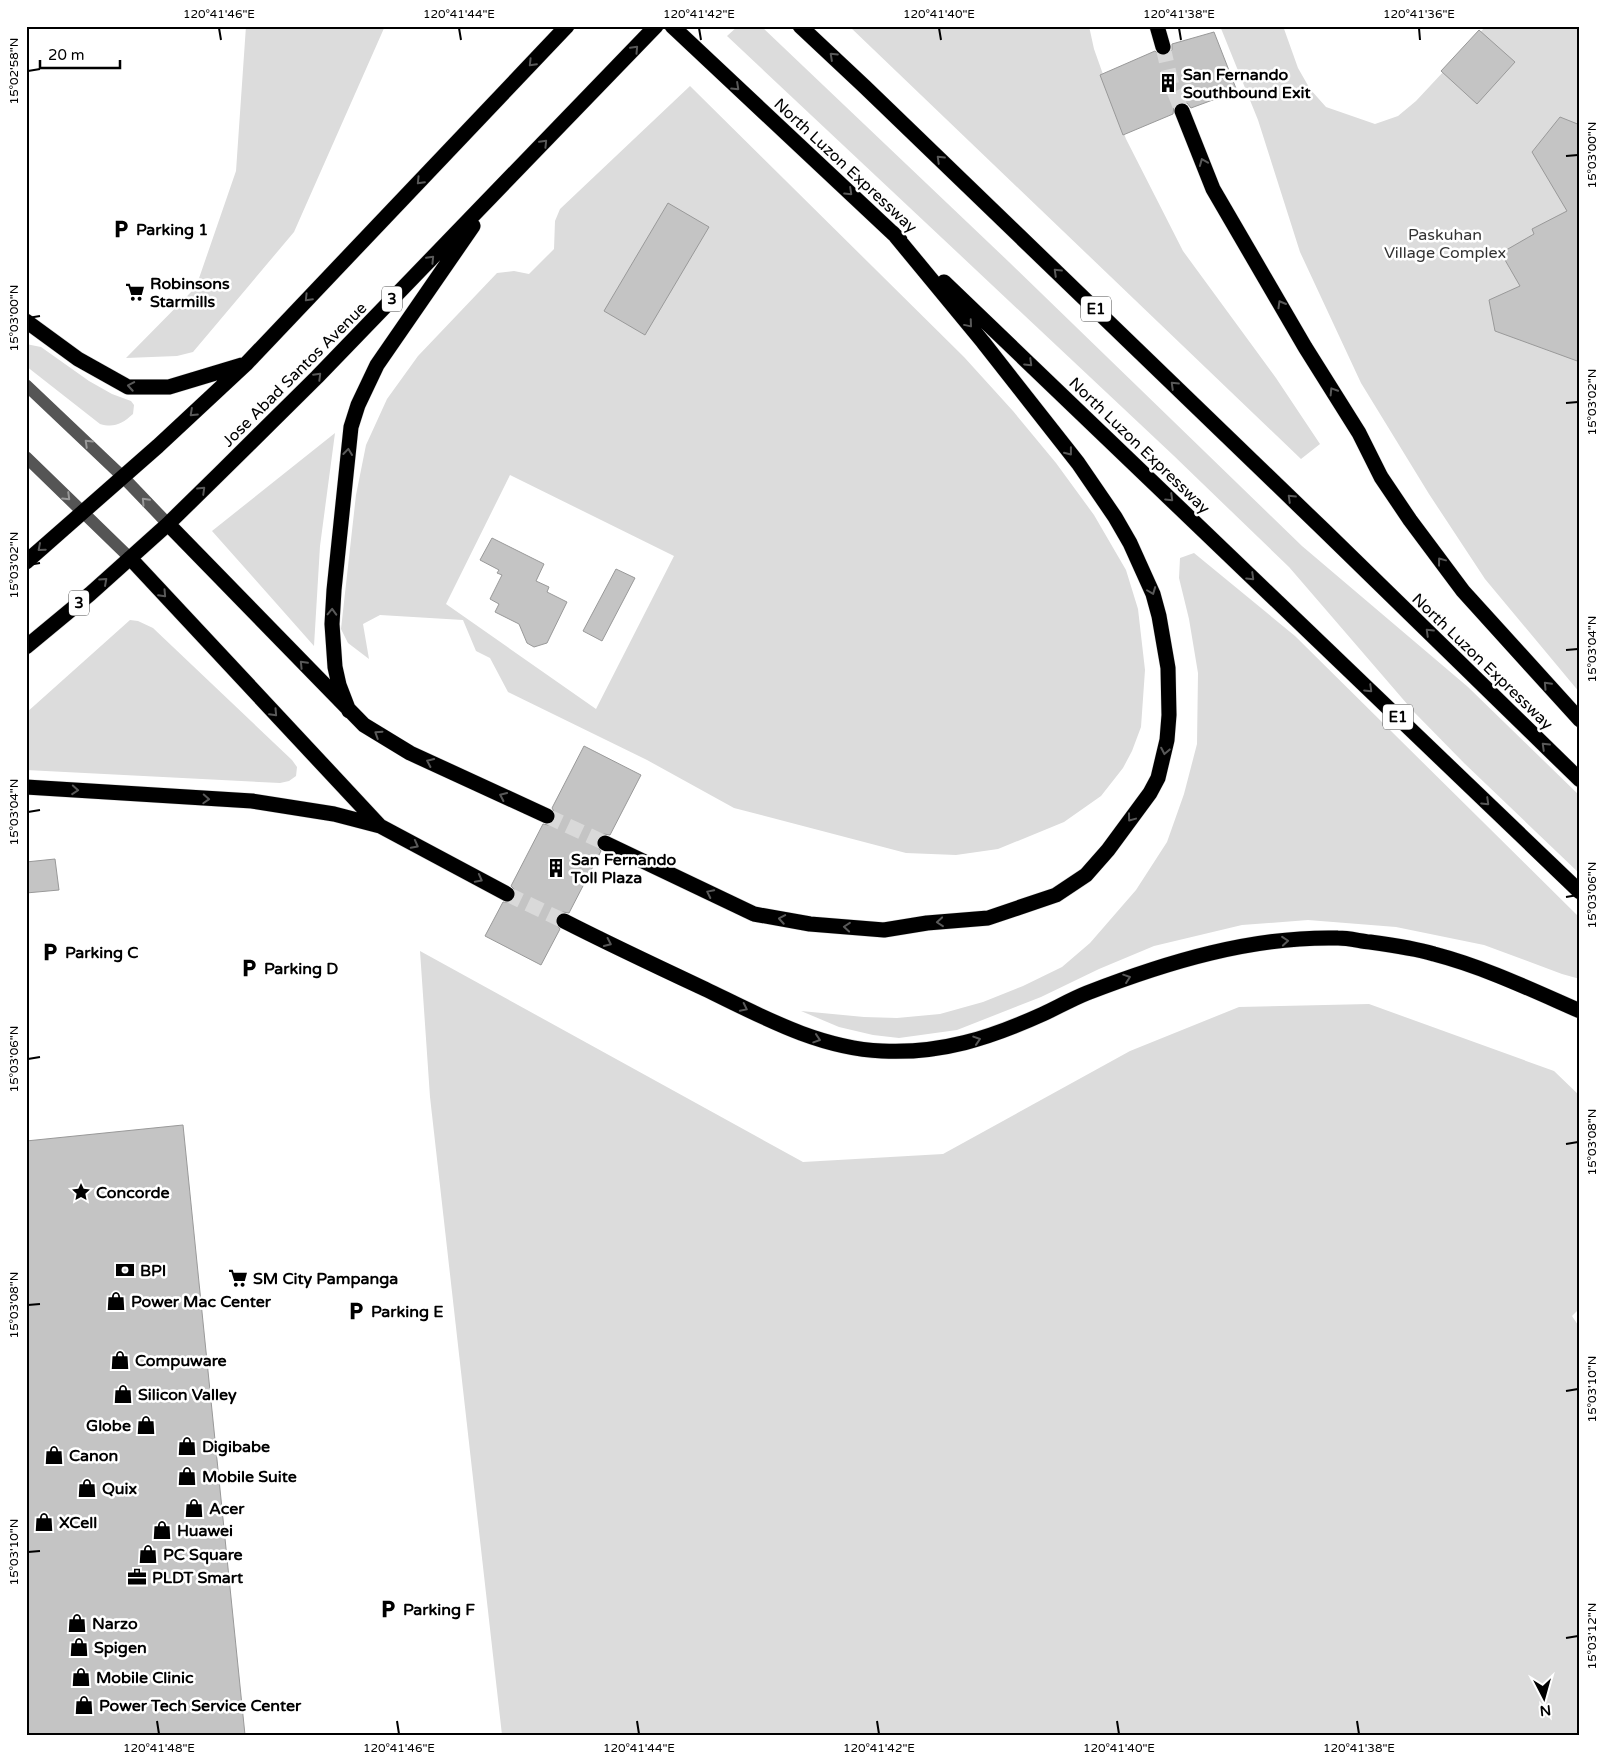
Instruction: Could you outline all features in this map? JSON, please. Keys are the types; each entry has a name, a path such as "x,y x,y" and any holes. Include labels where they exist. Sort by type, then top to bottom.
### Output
{"highway":[{"name":"Jose Abad Santos Avenue","path":"26,646 90,594 168,524 317,377 656,26"},
{"name":"North Luzon Expressway","path":"672,26 893,233 1580,892"},
{"name":"North Luzon Expressway","path":"800,26 929,148 1580,780"},
{"path":"1157,26 1163,47"},
{"path":"26,562 123,477 246,364 566,27"},
{"path":"1182,110 1214,190 1305,346 1359,433 1381,477 1410,520 1463,591 1580,720"},
{"path":"349,711 337,676 332,624 351,427 358,405 377,365 498,190"},
{"path":"605,843 754,914 810,924 884,930 927,923 988,918 1056,894 1086,875 1145,799 1158,778 1167,740 1169,715 1168,668 1159,616 1153,594 1130,543 1115,517 1078,463 983,342 893,233"},
{"path":"26,321 78,359 128,387 169,387 246,364"},
{"path":"168,524 364,725 410,753 547,816"},
{"path":"130,558 380,826"},
{"path":"26,787 252,801 334,814 380,826 507,894"},
{"path":"564,921 772,1021 824,1041 864,1050 904,1052 966,1044 1013,1027 1082,995 1161,967 1203,955 1255,944 1304,939 1340,938 1433,954 1478,968 1580,1011"}],"street":[{"path":"26,385 123,477 168,524"},
{"path":"26,457 130,558"}],"green space":[{"path":"246,26 385,26 294,232 193,352 177,356 126,358 196,287 236,171"},
{"path":"738,26 761,26 1009,262 1302,546 1468,687 1580,796 1580,874 1464,763 1414,712 1289,567 1173,455 727,36"},
{"path":"849,26 1089,26 1094,49 1126,139 1183,251 1276,378 1320,444 1301,459"},
{"name":"Paskuhan Village Complex","path":"1220,26 1283,26 1298,68 1310,89 1326,107 1375,124 1398,116 1416,101 1486,26 1580,26 1580,693 1485,579 1429,494 1361,383 1300,252 1258,120"},
{"path":"690,86 964,357 1013,411 1056,463 1094,515 1126,570 1138,609 1145,670 1141,727 1123,768 1101,796 1064,822 998,849 956,855 906,853 734,808 647,760 508,692 490,658 476,651 463,620 380,615 363,624 369,659 348,643 341,629 356,495 366,445 387,399 418,356 497,273 514,271 529,274 554,249 555,221 560,209","holes":["510,475 674,556 596,709 446,604"]},
{"path":"26,344 41,347 89,381 112,394 131,401 134,405 133,414 118,424 110,426 100,424 26,366"},
{"path":"335,433 320,546 314,646 212,531"},
{"path":"1194,553 1295,636 1580,918 1580,979 1484,945 1396,927 1308,920 1242,925 1154,946 1099,969 1041,997 957,1030 899,1038 873,1035 839,1027 801,1011 897,1018 940,1014 983,1002 1023,986 1062,967 1090,943 1136,890 1167,842 1184,794 1197,744 1198,673 1189,619 1179,578 1180,558"},
{"path":"130,620 138,621 153,628 292,760 297,767 296,776 289,781 280,783 26,770 26,713"},
{"path":"420,951 803,1162 943,1154 1130,1051 1239,1007 1369,1004 1554,1071 1580,1096 1580,1308 1572,1316 1580,1328 1580,1735 502,1735 430,1097"}],"building":[{"path":"1479,30 1515,62 1477,104 1441,71"},
{"name":"San Fernando Southbound Exit","path":"1214,32 1237,91 1191,108 1187,103 1179,102 1174,106 1173,114 1123,135 1100,75 1155,51 1160,56 1166,56 1172,50 1172,44"},
{"path":"1560,117 1580,125 1580,362 1495,331 1489,300 1520,286 1501,253 1534,234 1532,229 1567,211 1532,152"},
{"path":"668,203 709,227 645,335 604,311"},
{"path":"492,538 544,564 536,581 549,587 547,592 567,602 547,643 534,647 527,643 519,624 495,612 499,604 490,599 502,575 497,573 499,570 480,560"},
{"path":"616,569 635,578 602,641 583,631"},
{"name":"San Fernando Toll Plaza","path":"584,746 641,775 610,835 604,834 597,839 596,844 601,851 569,913 563,912 556,916 555,922 560,929 541,965 485,936 503,902 512,902 515,898 515,890 511,886 543,824 548,825 555,820 556,815 552,808"},
{"path":"55,859 59,890 26,893 26,862"},
{"path":"183,1125 245,1735 26,1735 26,1141"}],"tunnel":[{"path":"1163,47 1172,86 1182,111"},
{"path":"547,816 605,843"},
{"path":"507,894 564,921"}],"place":[{"name":"San Fernando Southbound Exit","path":"1168,83"},
{"name":"Parking 1","path":"121,229"},
{"name":"Robinsons Starmills","path":"135,292"},
{"name":"San Fernando Toll Plaza","path":"556,868"},
{"name":"Parking C","path":"50,952"},
{"name":"Parking D","path":"249,968"},
{"name":"Concorde","path":"81,1192"},
{"name":"BPI","path":"125,1270"},
{"name":"SM City Pampanga","path":"238,1278"},
{"name":"Power Mac Center","path":"116,1301"},
{"name":"Parking E","path":"356,1311"},
{"name":"Compuware","path":"120,1360"},
{"name":"Silicon Valley","path":"123,1394"},
{"name":"Globe","path":"146,1425"},
{"name":"Digibabe","path":"187,1446"},
{"name":"Canon","path":"54,1455"},
{"name":"Mobile Suite","path":"187,1476"},
{"name":"Quix","path":"87,1488"},
{"name":"Acer","path":"194,1508"},
{"name":"XCell","path":"44,1522"},
{"name":"Huawei","path":"162,1530"},
{"name":"PC Square","path":"148,1554"},
{"name":"PLDT Smart","path":"137,1577"},
{"name":"Parking F","path":"388,1609"},
{"name":"Narzo","path":"77,1623"},
{"name":"Spigen","path":"79,1647"},
{"name":"Mobile Clinic","path":"81,1677"},
{"name":"Power Tech Service Center","path":"84,1705"}]}
